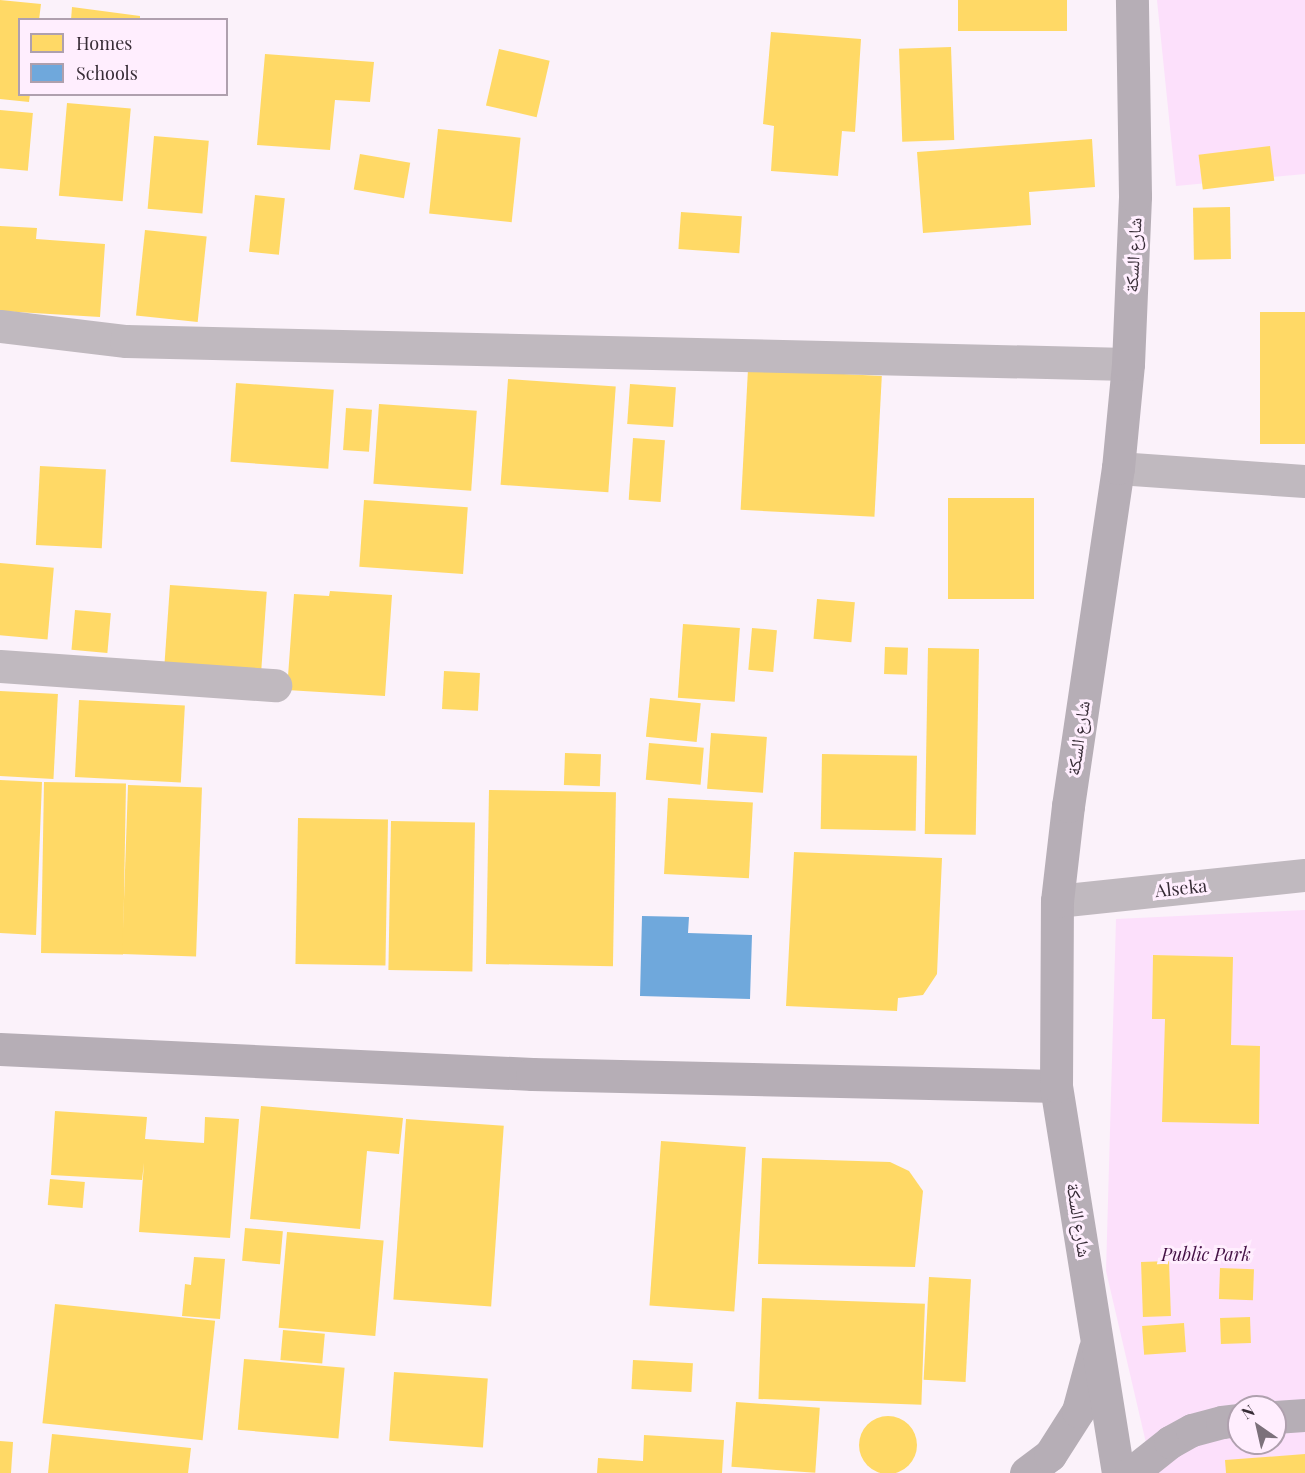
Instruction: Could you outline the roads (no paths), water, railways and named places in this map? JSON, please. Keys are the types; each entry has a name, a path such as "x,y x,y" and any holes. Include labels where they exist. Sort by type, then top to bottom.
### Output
{"main road":[{"name":"شارع السكة","path":"1119,1473 1056,1086 1057,901 1068,806 1118,468 1128,364 1136,196 1132,0"},
{"path":"0,1049 532,1074 1056,1086"},
{"path":"1026,1473 1050,1455 1078,1411 1098,1338"},
{"path":"1287,1416 1305,1415"},
{"path":"1131,1473 1170,1442 1192,1430 1227,1421"}],"street":[{"path":"0,326 126,341 1128,364"},
{"path":"1118,468 1305,481"},
{"path":"0,666 274,685"},
{"name":"Alseka","path":"1057,901 1305,875"}],"park label":[{"name":"Public Park","path":"1206,1254"}]}
